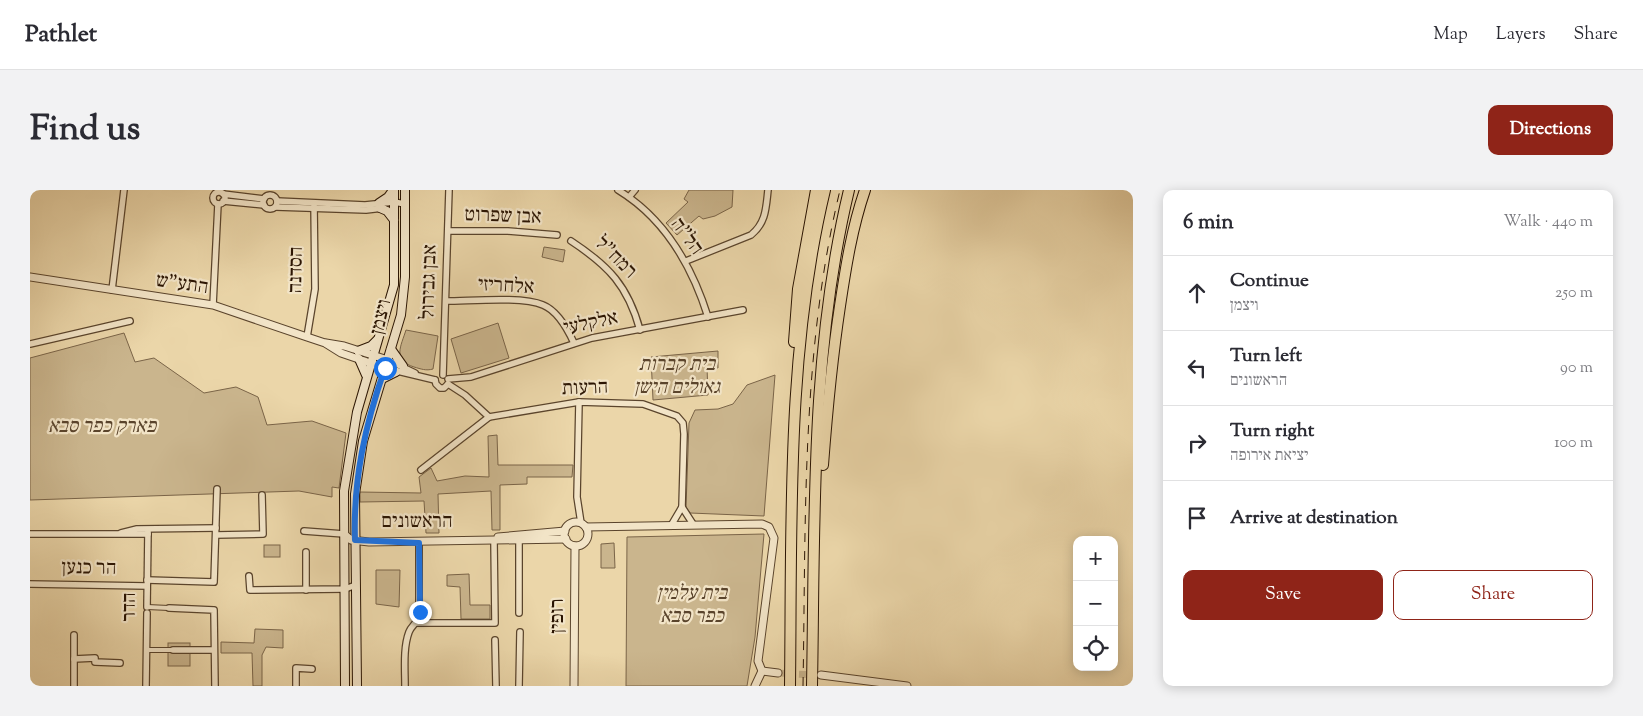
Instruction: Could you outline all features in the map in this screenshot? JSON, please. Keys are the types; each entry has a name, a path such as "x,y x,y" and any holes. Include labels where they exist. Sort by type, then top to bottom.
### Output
{"highway":[{"path":"790,686 795,325 803,253 816,190"},
{"path":"792,532 800,342 810,262 826,190"},
{"path":"812,686 817,437 824,337 832,266 849,190"},
{"path":"814,568 829,387 854,227 865,190"}],"main road":[{"name":"ויצמן","path":"346,686 344,537 347,467 354,425 366,378 394,285 393,190"},
{"path":"393,190 377,205 387,211 394,220"},
{"name":"ויצמן","path":"357,686 355,494 360,455 401,315 404,292 404,190"},
{"path":"358,351 371,346 379,338"},
{"path":"392,349 403,366"},
{"path":"359,359 364,368 366,378"},
{"path":"382,379 396,372"}],"street":[{"path":"112,290 124,190"},
{"name":"אבן גבירול","path":"446,379 449,190"},
{"name":"הל\"ה","path":"618,190 629,197 669,238 686,261 698,286 708,317"},
{"path":"629,197 635,190"},
{"path":"686,261 751,235 758,229 764,220 768,190"},
{"path":"276,204 272,195 264,202 221,202 213,200 213,196 220,192 264,202 270,209 276,204 366,210 377,205"},
{"path":"213,305 221,202 220,192"},
{"path":"313,206 405,204"},
{"path":"366,210 377,205"},
{"name":"הסדנה","path":"308,337 315,289 313,206"},
{"name":"אבן שפרוט","path":"448,231 508,231 558,235"},
{"name":"רמח\"ל","path":"571,241 599,261 628,293 640,330"},
{"name":"התע\"ש","path":"30,277 213,305 325,343 358,351 372,360"},
{"name":"אלחריזי","path":"446,301 515,301 545,305 567,329 574,343"},
{"name":"אלקלעי","path":"446,379 471,377 574,343 743,310"},
{"path":"30,344 130,321"},
{"name":"התע\"ש","path":"325,343 336,351 359,359 372,360"},
{"path":"372,360 403,366 417,374 435,380 446,379 489,417"},
{"path":"386,364 396,372 417,374"},
{"path":"435,380 440,388 446,379"},
{"path":"579,402 577,497 583,525 587,538 582,544 575,546 566,539 565,531 572,522 583,525 762,524 769,527 773,533 773,554 758,661 762,671 754,686"},
{"name":"הרעות","path":"421,470 489,417 579,402 643,404 677,416 683,423 682,507 672,524"},
{"path":"216,489 216,531"},
{"path":"30,534 120,533 136,528 148,531 216,531 263,534 262,494"},
{"path":"682,507 693,524"},
{"name":"הדר","path":"146,686 148,531"},
{"name":"הר כנען","path":"30,584 214,582 216,531"},
{"path":"304,531 331,533 344,537"},
{"name":"הראשונים","path":"355,538 495,537 565,531"},
{"name":"הראשונים","path":"344,537 419,543 519,542 566,539"},
{"path":"417,623 495,623 494,541"},
{"path":"519,542 520,613"},
{"path":"404,686 409,630 417,623 420,612 419,543"},
{"name":"רופין","path":"574,686 575,546"},
{"path":"306,552 306,590"},
{"path":"332,589 340,584 345,571"},
{"path":"249,576 250,590 345,589 356,585"},
{"path":"147,610 169,608 214,610 215,686"},
{"path":"519,686 520,632"},
{"path":"74,635 74,686"},
{"path":"495,640 496,686"},
{"path":"146,650 214,650"},
{"path":"74,659 95,658 96,662 120,663"},
{"path":"296,686 296,668 312,669"},
{"path":"762,671 778,673"},
{"path":"821,676 907,686"}],"green space":[{"path":"689,190 733,190 732,207 715,216 703,219 699,216 677,235 666,223 688,202 684,199"},
{"path":"544,247 565,250 563,262 542,257"},
{"path":"498,323 509,358 461,373 451,339"},
{"path":"406,330 438,336 433,369 426,370 403,361 400,352"},
{"name":"פארק כפר סבא","path":"124,333 135,362 154,358 204,393 236,387 258,397 267,425 312,421 346,433 339,488 332,487 332,497 299,491 30,500 30,358"},
{"name":"בית קברות גאולים הישן","path":"718,351 718,368 707,367 708,395 653,400 651,357"},
{"path":"775,375 764,516 690,513 686,507 689,423 695,410 718,409 733,404 747,385"},
{"path":"497,435 498,465 573,465 572,477 527,477 527,484 500,485 500,530 492,530 491,491 438,494 439,533 426,533 424,501 360,502 360,492 421,493 419,477 431,468 437,481 465,476 489,477 488,436"},
{"name":"בית עלמין כפר סבא","path":"764,534 755,637 747,686 626,686 627,537"},
{"path":"614,543 615,568 601,568 601,544"},
{"path":"264,545 280,545 280,557 264,557"},
{"path":"376,570 400,570 399,607 376,604"},
{"path":"469,574 470,605 490,605 490,619 461,619 460,587 447,586 447,575"},
{"path":"255,629 283,630 283,648 266,647 262,655 262,686 253,686 252,653 221,653 221,642 254,643"},
{"path":"168,643 190,643 190,666 168,666"}],"tunnel":[{"path":"778,673 815,675"}],"railway":[{"path":"803,686 806,499 812,375 827,251 840,190"}],"route":[{"path":"385,368 360,455 355,504 355,540 419,543 420,612"}]}
